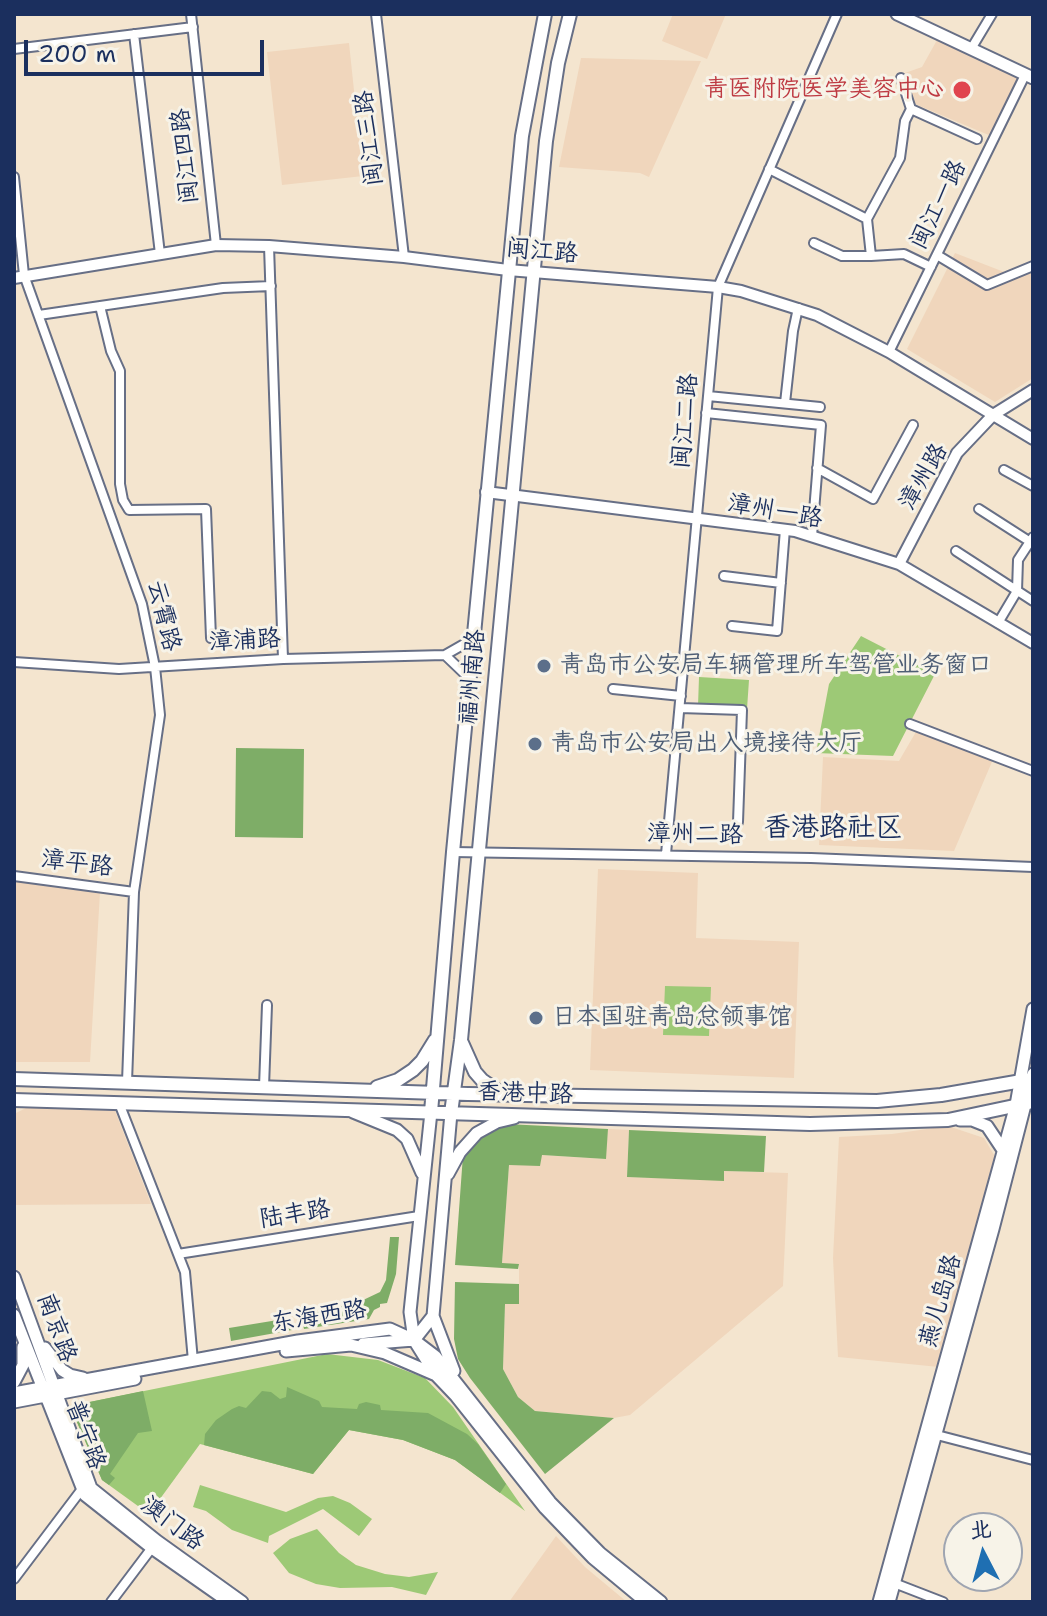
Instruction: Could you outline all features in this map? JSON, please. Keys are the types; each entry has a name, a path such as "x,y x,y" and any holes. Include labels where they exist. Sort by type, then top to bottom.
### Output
{"main road":[{"name":"福州南路","path":"414,1340 410,1312 433,1093 486,492 522,136 545,14"},
{"name":"福州南路","path":"433,1316 546,141 558,63 570,14"},
{"path":"897,14 1029,76"},
{"name":"燕儿岛路","path":"879,1602 931,1433 1025,1103 1030,1079 1033,1009"},
{"path":"367,1089 398,1080 413,1070 436,1037"},
{"path":"461,1040 475,1072 504,1095"},
{"name":"香港中路","path":"14,1079 453,1094 877,1101 1030,1079"},
{"name":"香港中路","path":"17,1102 810,1124 948,1120 1025,1103"},
{"name":"燕儿岛路","path":"889,1602 1003,1150 1025,1103"},
{"path":"348,1111 397,1130 407,1139 423,1175"},
{"path":"446,1178 460,1152 477,1133 497,1122 524,1117"},
{"path":"948,1120 972,1120 987,1126 1003,1150"},
{"name":"南京路","path":"14,1277 34,1330 50,1391"},
{"path":"390,1329 410,1312"},
{"name":"南京路","path":"14,1315 50,1391"},
{"path":"351,1345 414,1340 433,1316 461,1386"},
{"name":"东海西路","path":"14,1402 91,1379 298,1341 390,1329 414,1340 435,1356 550,1502 600,1553 661,1602"},
{"path":"34,1330 62,1370 70,1375 91,1379"},
{"path":"14,1382 23,1365 21,1335"},
{"path":"414,1340 436,1375"},
{"name":"东海西路","path":"14,1393 50,1391 298,1349 351,1345 401,1359 436,1375 545,1508 593,1558 646,1602"},
{"name":"普宁路","path":"50,1391 85,1485"},
{"name":"澳门路","path":"85,1485 229,1602"},
{"name":"澳门路","path":"154,1544 242,1602"}],"street":[{"name":"闽江四路","path":"191,14 216,245"},
{"name":"闽江三路","path":"376,14 404,257"},
{"name":"闽江二路","path":"666,854 718,287 837,14"},
{"path":"971,49 992,14"},
{"path":"14,49 193,27"},
{"path":"134,34 160,254"},
{"name":"闽江一路","path":"889,352 1029,76"},
{"path":"871,256 867,219 900,158 905,121 911,109 901,78"},
{"path":"911,109 977,139"},
{"path":"769,169 867,219"},
{"name":"云霄路","path":"14,177 19,276 39,315 142,604 155,667 160,715 134,892 127,1082"},
{"path":"814,243 842,256 904,254 931,267"},
{"name":"闽江路","path":"19,276 216,245 404,257 508,270 718,287 798,308 889,352 1033,439"},
{"path":"269,246 283,659"},
{"path":"937,255 987,285 1033,266"},
{"path":"39,315 223,288 271,286"},
{"path":"100,306 111,351 120,371 120,484 123,500 129,510 206,509 211,638"},
{"path":"785,403 798,308"},
{"name":"漳州路","path":"899,564 957,453 993,415 1033,390"},
{"path":"708,396 820,407"},
{"path":"706,413 821,425 812,536"},
{"path":"817,468 873,499 913,425"},
{"path":"1004,470 1033,486"},
{"name":"漳州一路","path":"486,492 785,529 812,536 899,564 1033,643"},
{"path":"979,509 1032,541 1018,560 1017,591 998,623"},
{"path":"732,626 777,631 785,529"},
{"path":"956,551 1033,601"},
{"path":"724,576 781,583"},
{"path":"469,678 445,655 473,639"},
{"name":"漳浦路","path":"14,662 119,669 283,659 445,655"},
{"path":"613,689 681,696"},
{"path":"680,708 742,710 738,822"},
{"path":"910,724 1033,771"},
{"name":"漳州二路","path":"453,852 666,854 1033,867"},
{"name":"漳平路","path":"14,876 134,892"},
{"path":"264,1087 267,1005"},
{"path":"119,1103 187,1284 193,1361"},
{"name":"陆丰路","path":"178,1254 419,1216"},
{"path":"931,1433 1033,1460"},
{"path":"14,1579 85,1485"},
{"path":"111,1602 154,1544"},
{"path":"894,1583 943,1602"}],"shaded area":[{"path":"673,14 726,14 707,59 662,41"},
{"name":"青医附院医学美容中心","path":"937,40 1019,77 991,136 915,104 905,73 922,67"},
{"path":"349,43 363,176 282,185 267,52"},
{"path":"581,58 701,61 649,177 640,173 559,167"},
{"path":"955,253 1012,275 1033,266 1033,378 995,402 907,349"},
{"path":"917,730 994,757 954,851 819,845 823,757 899,761"},
{"path":"598,869 698,873 696,938 799,942 794,1078 590,1070"},
{"path":"14,881 100,892 90,1062 14,1062"},
{"path":"26,1108 114,1108 151,1204 14,1205 14,1114"},
{"path":"948,1126 984,1138 997,1160 939,1367 838,1357 833,1258 839,1137"},
{"path":"608,1129 629,1130 627,1177 724,1180 724,1171 788,1173 783,1286 630,1415 614,1418 535,1411 518,1397 503,1369 505,1303 519,1303 519,1265 502,1263 509,1164 541,1155 605,1159"},
{"path":"556,1536 585,1567 627,1602 509,1602"}],"green space":[{"path":"861,636 935,674 893,756 816,753 829,684"},
{"path":"699,677 749,680 747,709 698,706"},
{"path":"236,748 304,749 303,838 235,837"},
{"path":"665,986 711,987 709,1036 663,1035"},
{"path":"506,1124 608,1129 606,1159 542,1155 540,1166 509,1165 502,1263 519,1264 518,1269 455,1265 463,1155 477,1139"},
{"path":"629,1130 766,1136 764,1172 724,1171 724,1181 627,1177"},
{"path":"390,1237 399,1237 396,1274 387,1303 380,1304 369,1319 304,1329 301,1316 359,1302 380,1292 386,1280"},
{"path":"455,1282 519,1284 519,1304 505,1304 503,1369 518,1397 535,1411 614,1418 545,1474 458,1359 454,1339"},
{"path":"290,1318 292,1330 231,1341 229,1328"},
{"path":"327,1354 378,1360 425,1378 453,1407 525,1511 455,1460 403,1440 349,1430 313,1474 200,1444 149,1514 102,1480 70,1406"},
{"path":"287,1387 319,1401 322,1407 357,1409 359,1404 366,1402 380,1405 381,1410 428,1413 467,1434 478,1444 506,1484 500,1493 455,1460 403,1440 349,1430 313,1474 204,1445 205,1434 216,1420 239,1406 246,1408 262,1391 271,1392 280,1399 286,1397"},
{"path":"143,1391 152,1431 138,1433 110,1474 115,1478 109,1485 102,1480 70,1406"},
{"path":"200,1485 286,1512 318,1498 333,1496 350,1503 372,1519 359,1536 323,1509 269,1536 268,1543 232,1530 206,1511 193,1507"},
{"path":"317,1529 339,1553 356,1565 409,1577 438,1572 426,1595 392,1587 340,1588 316,1584 289,1573 273,1553 290,1539"}],"place":[{"name":"青医附院医学美容中心","path":"962,90"},
{"name":"青岛市公安局车辆管理所车驾管业务窗口","path":"544,666"},
{"name":"青岛市公安局出入境接待大厅","path":"535,744"},
{"name":"日本国驻青岛总领事馆","path":"536,1018"}],"district":[{"name":"香港路社区","path":"833,829"}]}
